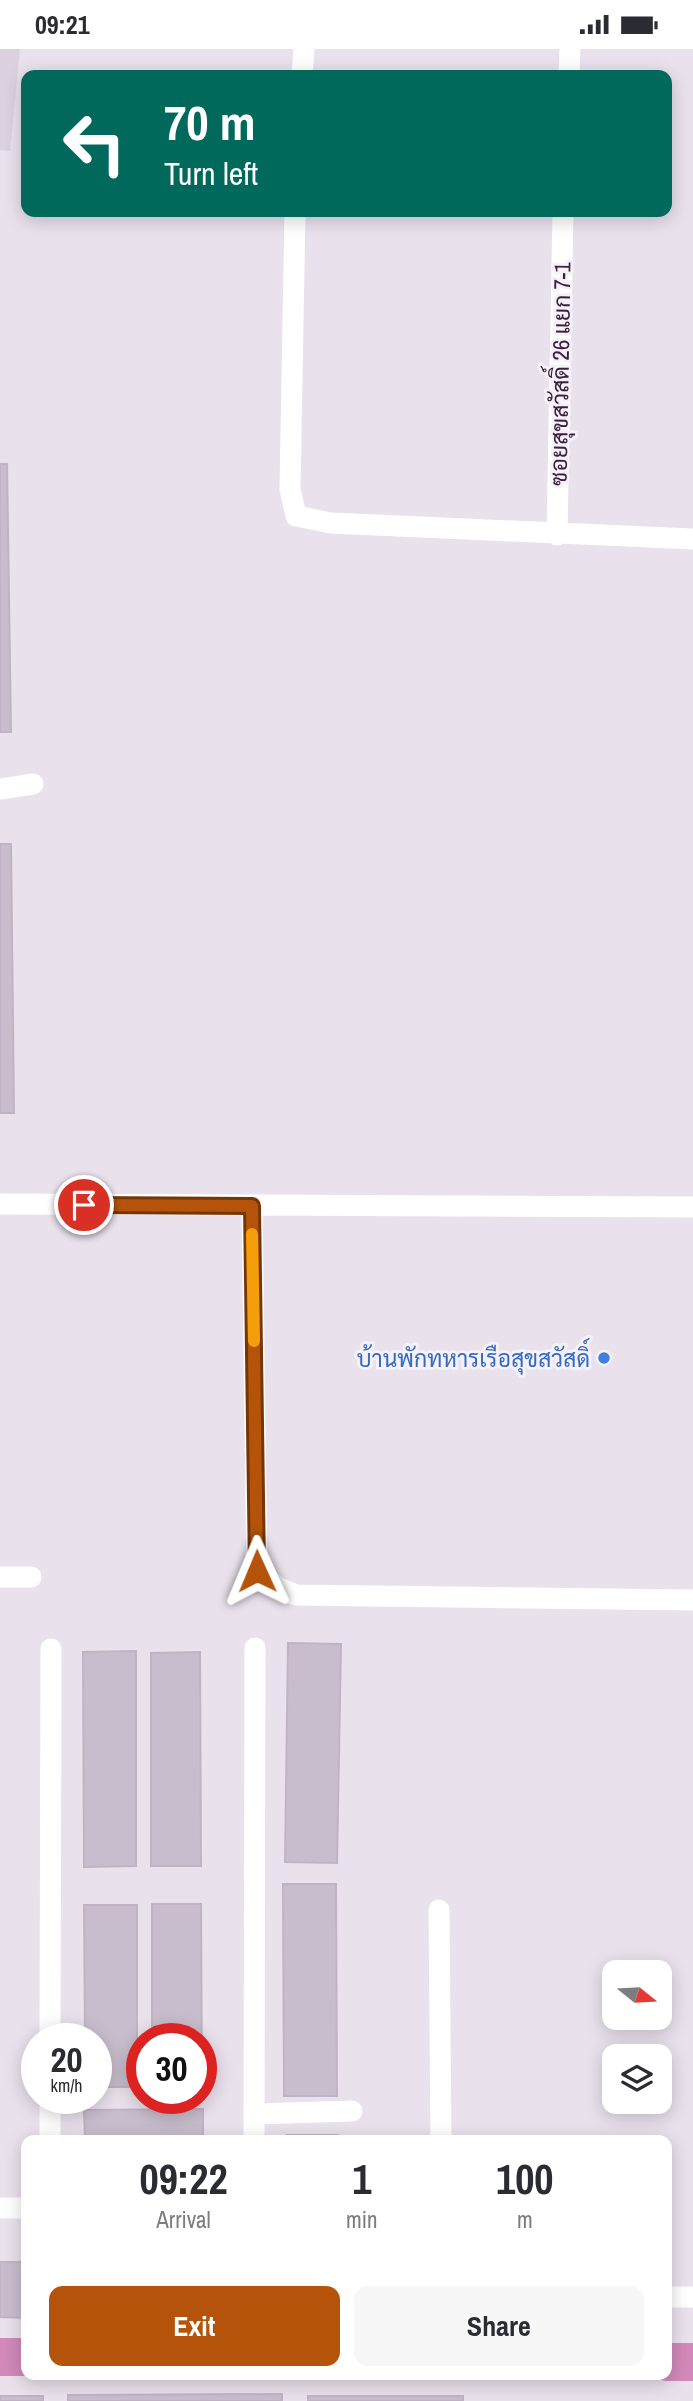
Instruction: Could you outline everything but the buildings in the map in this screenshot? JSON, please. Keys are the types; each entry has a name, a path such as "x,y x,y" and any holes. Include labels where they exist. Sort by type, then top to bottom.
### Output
{"street":[{"path":"302,70 304,49"},
{"path":"569,70 570,49"},
{"path":"295,217 290,489 296,516 331,523 693,539"},
{"name":"ซอยสุขสวัสดิ์ 26 แยก 7-1","path":"557,535 563,217"},
{"path":"0,789 33,784"},
{"path":"0,1204 693,1207"},
{"path":"252,1206 257,1571 279,1588 296,1595 693,1600"},
{"path":"0,1577 31,1577"},
{"path":"254,2135 255,1648"},
{"path":"50,2023 51,1649"},
{"path":"439,1910 441,2135"},
{"path":"254,2114 352,2111"},
{"path":"50,2114 50,2135"},
{"path":"0,2208 21,2208"},
{"path":"672,2297 693,2297"}],"shaded area":[{"path":"0,49 20,49 10,151 0,150"}],"waterway":[{"path":"0,2357 21,2357"},
{"path":"672,2362 693,2362"}],"slow traffic":[{"path":"252,1234 254,1341"}],"place":[{"name":"บ้านพักทหารเรือสุขสวัสดิ์","path":"604,1358"}],"route":[{"path":"84,1205 252,1206 257,1571"}]}
